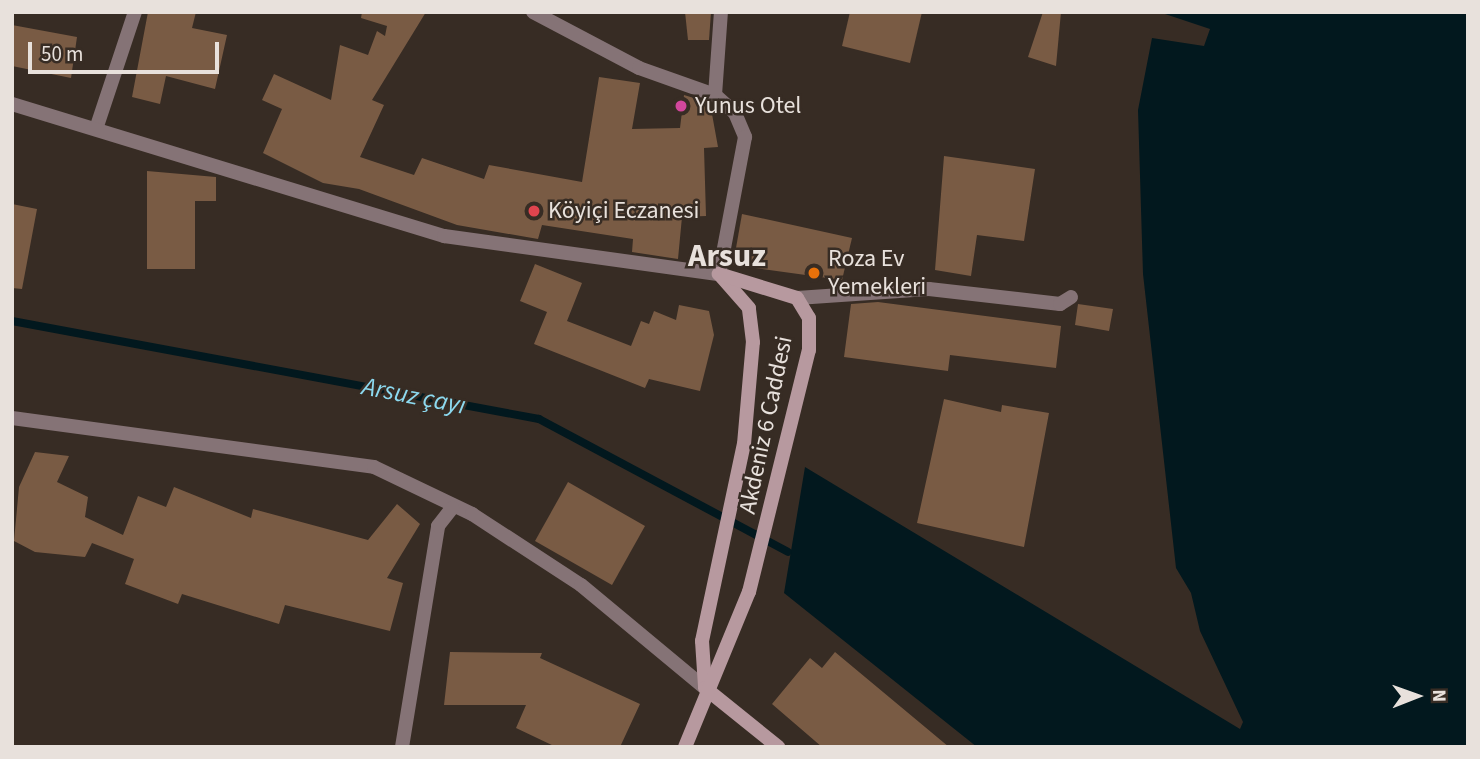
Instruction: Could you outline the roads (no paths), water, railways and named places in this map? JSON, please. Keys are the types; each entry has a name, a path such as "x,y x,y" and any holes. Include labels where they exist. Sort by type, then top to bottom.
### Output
{"main road":[{"path":"719,274 797,298"},
{"name":"Akdeniz 6 Caddesi","path":"705,688 706,612 749,405 753,324 749,308 719,274"},
{"name":"Akdeniz 6 Caddesi","path":"705,688 748,592 794,415 810,333 797,298"},
{"path":"685,747 705,688 778,747"}],"street":[{"path":"96,129 135,12"},
{"path":"12,104 444,236 719,274 745,137 735,113 715,95 639,68 533,12"},
{"path":"715,95 721,12"},
{"path":"797,298 929,289 1060,304 1071,297"},
{"path":"12,418 374,467 452,508 472,514 581,585 705,688"},
{"path":"402,747 438,526 452,508"}],"water":[{"path":"1159,12 1468,12 1468,747 977,747 784,593 805,467 1240,729 1243,722 1200,631 1191,593 1176,568 1143,274 1138,110 1152,38 1204,46 1210,29"}],"waterway":[{"name":"Arsuz çayı","path":"12,321 539,419 788,552"}],"place":[{"name":"Yunus Otel","path":"681,106"},
{"name":"Köyiçi Eczanesi","path":"534,211"},
{"name":"Roza Ev Yemekleri","path":"814,273"}],"district":[{"name":"Arsuz","path":"727,256"}]}
